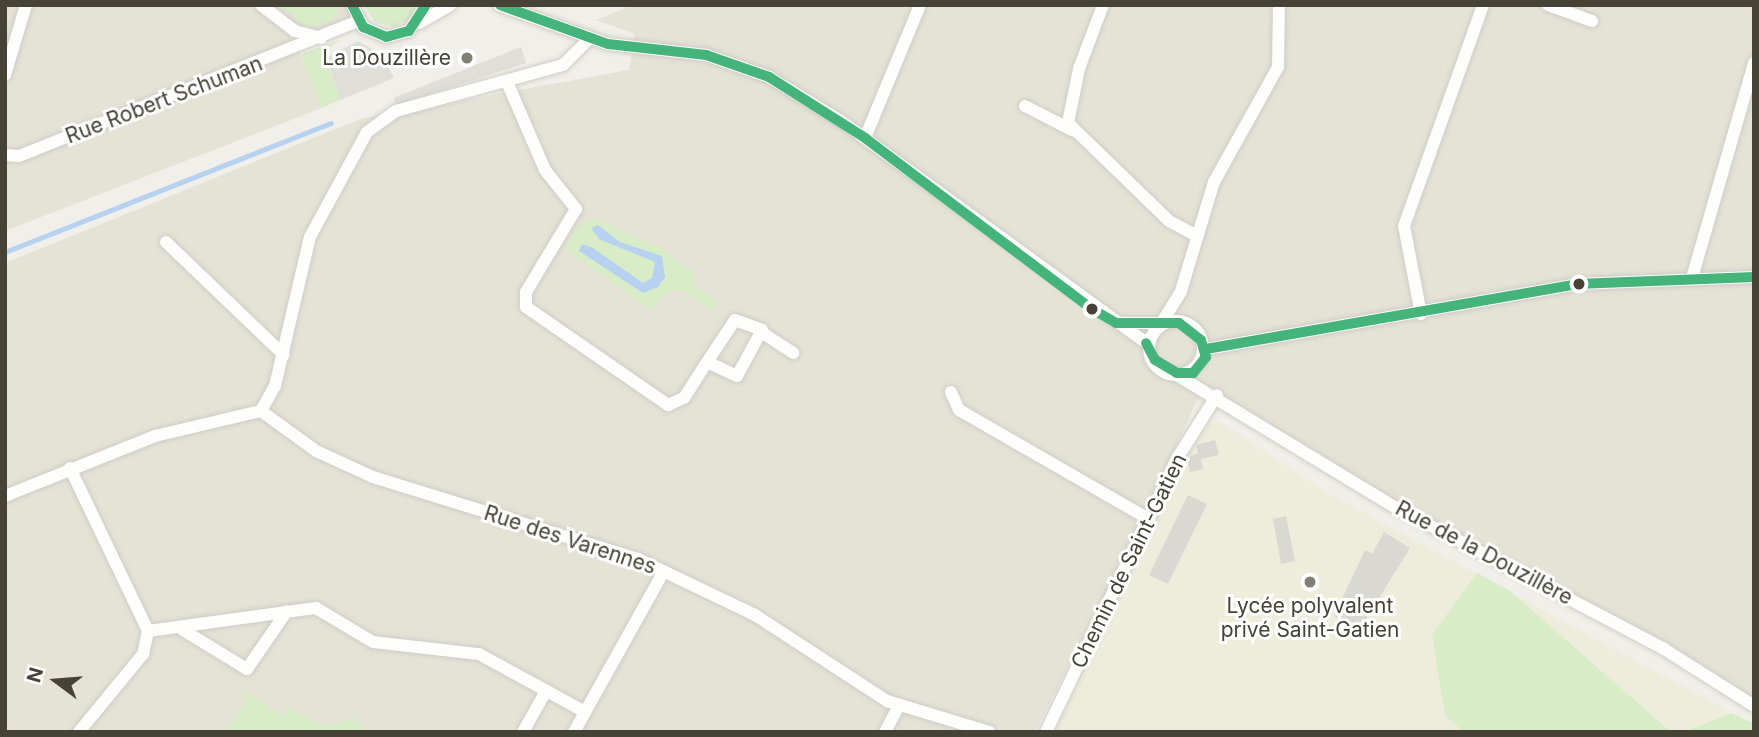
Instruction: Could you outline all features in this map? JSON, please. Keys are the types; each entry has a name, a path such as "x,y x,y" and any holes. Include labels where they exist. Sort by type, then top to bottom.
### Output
{"street":[{"path":"5,75 26,5"},
{"path":"261,5 295,31 321,38"},
{"path":"352,5 358,21 386,37 419,23 450,5"},
{"path":"419,23 426,5"},
{"path":"499,5 590,37 739,65 792,89 865,138 1146,343 1151,356 1170,371 1197,371 1206,349"},
{"path":"865,138 920,5"},
{"path":"1072,130 1070,100 1103,5"},
{"path":"1146,343 1181,291 1195,235 1219,172 1278,67 1279,5"},
{"path":"1421,314 1404,226 1483,5"},
{"path":"1548,5 1592,21"},
{"name":"Rue Robert Schuman","path":"5,156 19,156 321,38 358,21"},
{"path":"5,496 155,436 261,411 284,355 310,237 367,132 386,115 564,65 590,37"},
{"path":"1692,278 1750,89 1754,63"},
{"path":"506,82 545,170 576,209 528,287 526,307 668,405 684,398 738,317 793,354"},
{"path":"1025,106 1072,130 1169,221 1195,235"},
{"path":"166,242 284,355"},
{"path":"1206,349 1421,314 1577,284 1754,277"},
{"path":"1181,291 1185,326 1206,349"},
{"path":"1116,323 1160,322 1185,326"},
{"path":"707,362 737,376 764,334"},
{"name":"Rue de la Douzillère","path":"1170,371 1217,395 1395,507 1664,649 1754,706"},
{"name":"Rue de la Douzillère","path":"1197,371 1217,395"},
{"path":"951,392 959,410 1150,520"},
{"name":"Chemin de Saint-Gatien","path":"1046,732 1196,422 1217,395"},
{"name":"Rue des Varennes","path":"261,411 316,451 373,477 664,571 774,625 899,706 989,732"},
{"path":"70,468 148,631 143,654 79,732"},
{"path":"575,732 664,571"},
{"path":"148,631 183,630 316,608 385,645 470,651 585,712"},
{"path":"183,630 247,668 287,611"},
{"path":"523,732 546,691"},
{"path":"885,732 899,706"}],"shaded area":[{"path":"5,5 352,5 358,21 298,47 322,108 5,231"},
{"path":"632,5 1754,5 1754,706 1395,507 1217,395 1197,400 1139,529 1036,729 1028,732 5,732 5,263 360,119 629,70 635,34 596,20"},
{"path":"358,41 383,55 394,78 340,100 326,58"},
{"path":"521,47 526,63 396,105 393,98"},
{"name":"Lycée polyvalent privé Saint-Gatien","path":"1218,421 1333,496 1732,713 1718,732 1053,732 1199,428"}],"green space":[{"path":"276,5 340,5 331,21 310,28"},
{"path":"364,5 416,5 410,19 393,27 375,22"},
{"path":"340,40 323,52 340,100 322,108 301,54"},
{"path":"596,219 663,249 693,272 696,287 718,302 713,311 682,290 666,292 652,311 564,249 581,223"},
{"path":"1477,573 1510,591 1671,732 1463,732 1445,715 1432,635"},
{"path":"243,690 282,716 289,707 323,727 355,717 367,732 225,732 246,703"},
{"path":"1732,713 1754,724 1754,732 1684,732"}],"water":[{"path":"598,225 620,242 662,256 665,277 658,287 643,293 579,251 582,244 593,248 643,283 652,278 655,262 599,239 591,228"}],"building":[{"path":"1215,440 1219,455 1201,459 1203,469 1190,472 1187,458 1198,453 1196,445"},
{"path":"1188,495 1207,504 1168,584 1149,575"},
{"path":"1286,516 1295,561 1281,564 1273,519"},
{"path":"1384,532 1410,548 1358,632 1334,616 1365,550 1372,554"}],"waterway":[{"path":"5,252 330,123"}],"transit line":[{"path":"352,5 363,27 386,37 409,31 426,5"},
{"path":"500,5 608,44 706,55 769,77 865,138 1092,309 1116,323 1179,323 1201,340 1206,357 1193,373 1177,373 1155,360 1146,343"},
{"path":"1206,349 1577,284 1754,277"}],"place":[{"name":"La Douzillère","path":"467,58"},
{"name":"Lycée polyvalent privé Saint-Gatien","path":"1310,582"}]}
